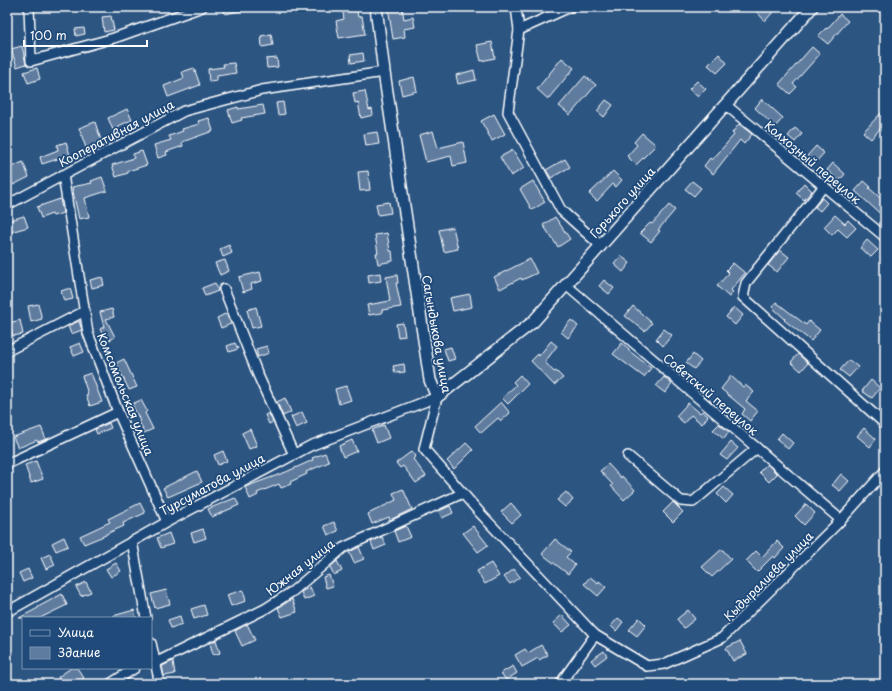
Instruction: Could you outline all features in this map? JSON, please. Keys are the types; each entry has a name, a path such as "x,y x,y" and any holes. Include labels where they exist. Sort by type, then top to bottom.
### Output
{"street":[{"path":"29,7 31,61 114,38 202,7"},
{"name":"Сагындыкова улица","path":"376,7 384,72 430,380 437,397 424,449 462,493 596,635 647,666"},
{"path":"516,7 519,30 508,112 562,210 601,246"},
{"path":"519,30 570,7"},
{"name":"Горького улица","path":"437,397 533,322 812,7"},
{"name":"Кооперативная улица","path":"7,205 184,111 262,90 384,72"},
{"name":"Колхозный переулок","path":"726,105 885,237"},
{"name":"Комсомольская улица","path":"64,175 88,333 118,412 167,522"},
{"path":"824,186 746,283 744,297 885,424"},
{"name":"Советский переулок","path":"566,285 841,520"},
{"path":"224,289 258,375 294,455"},
{"path":"7,351 85,311"},
{"name":"Турсуматова улица","path":"7,612 132,541 310,446 437,397"},
{"path":"7,464 118,412"},
{"path":"628,456 680,501 693,502 757,448"},
{"name":"Кыдыралиева улица","path":"647,666 664,664 722,638 841,520 885,471"},
{"name":"Южная улица","path":"153,659 265,609 293,591 343,548 462,493"},
{"path":"132,541 146,617"},
{"path":"560,684 596,635"},
{"path":"153,659 160,684"},
{"path":"110,684 133,669"}],"building":[{"path":"223,7 244,7 245,10 225,14"},
{"path":"342,7 356,7 358,17 362,16 365,34 339,38 336,21 344,19"},
{"path":"388,7 402,7 404,19 413,17 415,27 404,29 405,37 393,39"},
{"path":"760,7 767,7 773,12 765,21 756,11"},
{"path":"840,14 848,21 828,44 818,36 826,28 827,29"},
{"path":"111,16 114,30 104,32 102,17"},
{"path":"84,28 85,34 76,36 75,29"},
{"path":"271,34 273,45 262,47 261,36"},
{"path":"492,42 495,58 481,61 477,45"},
{"path":"22,46 26,64 17,67 11,49"},
{"path":"812,47 820,54 793,84 797,87 790,94 779,84"},
{"path":"363,53 364,61 351,63 350,55"},
{"path":"719,54 727,63 717,73 708,65"},
{"path":"277,58 278,67 267,68 266,59"},
{"path":"562,58 574,68 548,99 537,89"},
{"path":"234,63 236,73 217,76 217,81 209,82 208,69 224,67 223,64"},
{"path":"37,68 40,79 28,83 24,72"},
{"path":"194,68 200,85 168,97 164,86 184,78 182,72"},
{"path":"474,70 476,80 458,84 456,75"},
{"path":"585,76 596,85 570,115 559,106"},
{"path":"414,77 417,91 402,95 399,81"},
{"path":"697,81 706,89 698,97 689,89"},
{"path":"365,91 369,110 372,109 373,115 361,118 358,102 355,103 353,93"},
{"path":"762,99 783,118 775,127 755,108"},
{"path":"606,100 613,105 604,117 597,111"},
{"path":"283,102 285,114 278,115 276,103"},
{"path":"263,105 265,114 241,118 242,120 232,123 228,110 238,107 238,109"},
{"path":"127,109 132,120 118,126 119,128 113,130 108,118"},
{"path":"885,109 885,123 871,139 863,132"},
{"path":"494,114 505,134 492,141 481,121"},
{"path":"209,118 213,131 182,142 183,146 166,152 167,155 158,158 154,145 171,140 169,136 183,131 182,129 199,124 198,121"},
{"path":"95,122 102,143 86,148 79,128"},
{"path":"739,124 752,134 744,144 740,140 713,174 704,166 710,158 712,160 734,135 732,133"},
{"path":"795,128 802,134 795,142 788,136"},
{"path":"433,131 438,148 463,142 467,163 453,166 451,156 426,162 419,135"},
{"path":"377,132 379,144 366,146 364,134"},
{"path":"642,133 656,145 636,165 627,156 637,145 634,142"},
{"path":"66,142 70,155 42,164 40,157 58,150 57,145"},
{"path":"816,146 824,153 815,163 807,156"},
{"path":"513,150 524,168 511,176 500,157"},
{"path":"142,151 147,165 128,171 128,173 116,177 112,165 134,158 133,154"},
{"path":"565,159 570,167 551,178 546,170"},
{"path":"23,162 29,177 13,185 7,169"},
{"path":"833,163 845,174 839,181 827,170"},
{"path":"368,171 370,190 360,191 358,172"},
{"path":"613,171 622,180 616,187 613,184 597,201 589,194"},
{"path":"102,177 107,191 85,198 89,217 79,219 72,187 92,183 91,181"},
{"path":"533,181 545,202 532,210 520,189"},
{"path":"692,181 701,188 694,196 685,189"},
{"path":"864,181 871,187 869,188 885,202 885,218 855,191"},
{"path":"804,183 812,191 804,200 796,193"},
{"path":"822,198 827,203 820,211 815,207"},
{"path":"60,199 63,213 53,216 52,214 41,218 37,207"},
{"path":"389,202 391,213 378,215 376,204"},
{"path":"669,205 675,210 658,230 660,231 651,242 640,233 650,223 652,224"},
{"path":"835,215 845,224 848,220 856,228 847,237 838,229 832,235 824,227"},
{"path":"24,216 28,227 7,233 7,221"},
{"path":"555,217 570,239 558,247 543,225"},
{"path":"453,227 458,249 444,252 439,230"},
{"path":"387,233 393,261 378,264 375,235"},
{"path":"867,240 878,250 871,257 860,248"},
{"path":"229,245 232,253 223,257 220,249"},
{"path":"780,250 789,257 777,272 768,265"},
{"path":"621,256 630,263 623,272 614,264"},
{"path":"530,259 537,273 522,280 521,278 500,289 494,277"},
{"path":"225,260 229,271 220,275 215,263"},
{"path":"733,263 745,273 731,290 733,292 729,297 717,286 729,273 726,270"},
{"path":"260,272 262,281 251,284 252,289 243,292 239,277"},
{"path":"380,273 381,281 369,283 368,275"},
{"path":"397,275 398,283 396,283 401,307 382,310 382,313 369,315 367,305 390,301 386,277"},
{"path":"102,277 104,285 92,288 90,280"},
{"path":"604,280 614,288 609,294 599,286"},
{"path":"215,283 218,291 205,296 202,288"},
{"path":"70,288 73,299 64,301 61,291"},
{"path":"470,294 472,307 453,311 450,298"},
{"path":"776,302 806,325 809,321 820,330 811,341 784,320 785,319 772,307"},
{"path":"38,304 42,319 31,322 28,306"},
{"path":"633,306 652,323 645,331 625,316"},
{"path":"256,307 261,326 252,328 247,310"},
{"path":"734,307 743,315 735,325 726,317"},
{"path":"112,309 114,317 106,319 115,337 106,342 100,329 104,327 100,312"},
{"path":"227,313 231,324 221,328 217,318"},
{"path":"20,320 23,334 13,336 9,323"},
{"path":"571,320 578,326 568,338 561,332"},
{"path":"79,321 82,330 71,334 68,326"},
{"path":"403,323 405,336 398,337 396,324"},
{"path":"664,329 672,335 663,346 656,339"},
{"path":"551,341 557,346 545,362 554,372 556,371 563,378 554,385 531,361 538,354 539,356"},
{"path":"80,343 84,352 74,356 70,347"},
{"path":"235,343 238,349 229,352 227,346"},
{"path":"622,343 629,349 628,350 651,368 644,377 613,354"},
{"path":"267,346 269,353 258,357 256,349"},
{"path":"451,347 455,359 448,361 444,349"},
{"path":"693,354 701,361 694,369 686,363"},
{"path":"798,354 808,363 801,371 791,362"},
{"path":"124,359 137,387 129,390 116,363"},
{"path":"849,360 858,367 849,377 840,370"},
{"path":"404,364 405,372 395,373 393,366"},
{"path":"91,373 102,402 90,406 82,376"},
{"path":"520,375 528,384 508,404 502,398 516,385 513,382"},
{"path":"731,376 743,387 745,385 754,392 746,401 758,411 750,421 742,414 745,409 721,389"},
{"path":"664,377 672,384 665,393 656,386"},
{"path":"871,380 880,388 872,398 862,391"},
{"path":"346,386 351,400 339,404 335,389"},
{"path":"285,398 291,412 283,416 277,402"},
{"path":"141,400 147,411 145,413 153,429 144,433 132,404"},
{"path":"501,402 510,413 501,421 498,418 481,433 475,426"},
{"path":"688,403 700,413 702,411 708,416 702,424 691,415 684,423 676,416"},
{"path":"302,412 307,423 296,428 291,417"},
{"path":"269,413 273,422 269,424 265,415"},
{"path":"109,423 111,428 97,434 95,429"},
{"path":"719,424 729,432 724,439 713,430"},
{"path":"384,425 389,438 377,443 372,430"},
{"path":"41,427 46,439 38,442 37,440 18,448 13,437"},
{"path":"864,428 876,439 870,447 857,436"},
{"path":"250,429 257,446 249,449 242,433"},
{"path":"782,433 793,443 788,449 777,439"},
{"path":"352,440 357,451 343,457 339,446"},
{"path":"731,442 738,448 727,460 720,455"},
{"path":"466,443 473,450 454,469 447,461"},
{"path":"223,451 227,461 218,465 214,455"},
{"path":"412,451 416,456 413,459 426,476 416,483 403,466 400,468 396,463"},
{"path":"325,453 329,462 306,472 307,474 290,482 291,484 281,488 279,484 257,493 258,495 250,499 245,487 286,472"},
{"path":"36,461 43,479 31,483 25,465"},
{"path":"608,464 635,490 624,500 600,471"},
{"path":"767,464 777,474 769,482 759,472"},
{"path":"197,471 202,482 168,497 163,488"},
{"path":"841,474 849,481 840,491 832,485"},
{"path":"724,487 733,495 726,503 717,494"},
{"path":"403,489 412,509 390,520 389,517 372,524 368,514 396,500 393,493"},
{"path":"566,492 573,500 565,507 557,500"},
{"path":"235,498 239,505 212,517 208,509"},
{"path":"673,502 683,512 673,522 663,512"},
{"path":"140,503 145,513 123,523 124,526 84,544 80,536 110,522 108,519"},
{"path":"511,503 521,515 512,523 501,512"},
{"path":"806,504 815,513 804,525 795,516"},
{"path":"450,506 453,513 442,518 439,511"},
{"path":"334,522 338,531 328,535 324,526"},
{"path":"406,526 411,537 398,542 394,531"},
{"path":"473,526 488,545 478,552 463,533"},
{"path":"203,529 206,538 194,542 191,533"},
{"path":"169,533 173,544 161,548 157,538"},
{"path":"64,537 68,546 56,551 52,543"},
{"path":"382,537 386,545 374,550 371,542"},
{"path":"555,539 571,552 566,557 575,565 568,574 542,554"},
{"path":"777,541 784,548 775,558 773,556 757,572 746,561 756,551 762,557"},
{"path":"359,547 364,559 354,563 349,552"},
{"path":"722,549 731,559 712,577 702,567"},
{"path":"50,554 55,565 46,569 41,558"},
{"path":"337,561 342,571 334,575 330,567"},
{"path":"116,563 121,571 111,577 106,569"},
{"path":"491,563 499,576 485,584 477,571"},
{"path":"28,569 32,578 23,582 19,573"},
{"path":"514,569 520,577 510,584 504,577"},
{"path":"329,575 333,586 326,588 323,577"},
{"path":"590,577 598,583 599,581 606,587 598,596 584,584"},
{"path":"86,582 91,592 81,596 76,587"},
{"path":"310,587 314,596 304,600 301,592"},
{"path":"166,590 170,604 155,608 151,594"},
{"path":"243,590 246,601 231,606 227,595"},
{"path":"62,594 67,605 42,617 19,618"},
{"path":"292,599 297,612 282,617 278,608"},
{"path":"204,605 207,615 194,619 191,609"},
{"path":"134,610 136,617 113,617"},
{"path":"688,610 695,619 684,628 677,619"},
{"path":"562,615 571,625 562,632 553,623"},
{"path":"180,616 182,624 171,628 168,620"},
{"path":"618,618 623,622 616,631 611,626"},
{"path":"639,618 646,625 637,636 629,630"},
{"path":"247,624 255,640 242,646 235,631"},
{"path":"216,640 220,653 213,655 210,643"},
{"path":"740,641 747,654 733,661 726,648"},
{"path":"541,645 548,655 539,660 538,658 522,667 515,655 525,649 528,653"},
{"path":"604,651 607,656 595,665 591,660"},
{"path":"173,661 175,674 164,676 162,666"},
{"path":"513,666 517,673 506,680 501,673"},
{"path":"70,669 78,669 84,678 75,684 62,684 58,677"}]}
